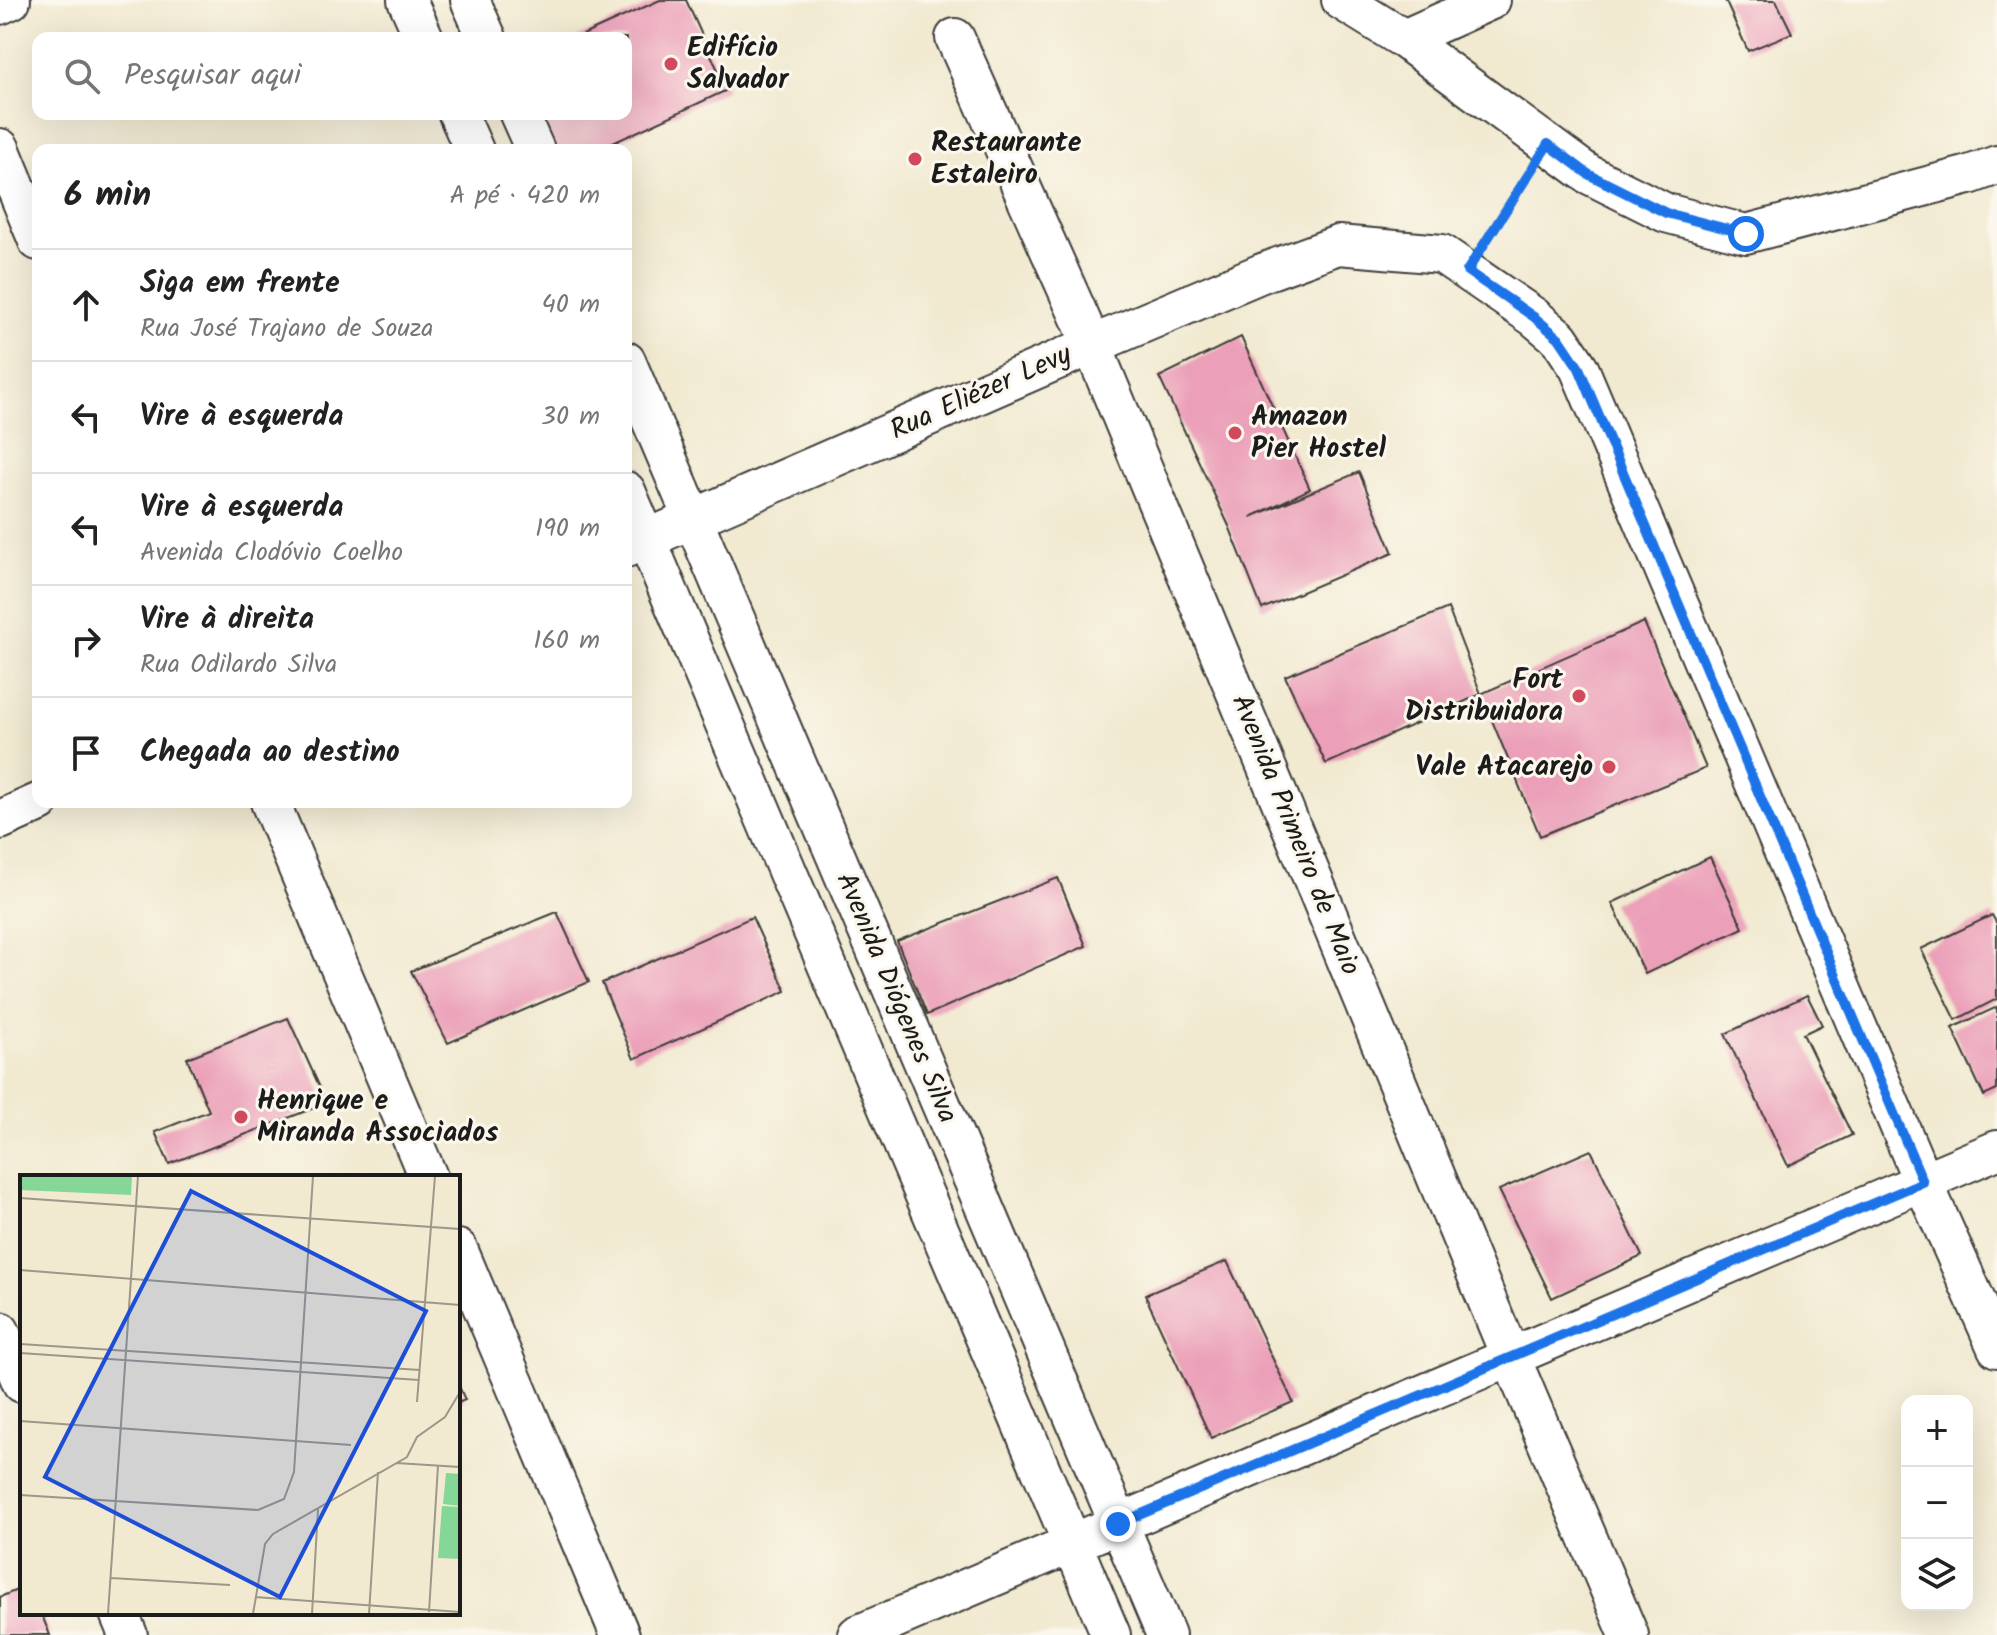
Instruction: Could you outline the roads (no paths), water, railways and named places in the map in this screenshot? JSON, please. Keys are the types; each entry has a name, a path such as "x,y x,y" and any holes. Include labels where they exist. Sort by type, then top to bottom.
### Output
{"street":[{"path":"0,5 11,0"},
{"path":"407,0 421,32"},
{"path":"470,0 484,32"},
{"path":"1341,0 1404,39 1588,174 1666,213 1746,234 1997,165"},
{"path":"1404,39 1491,0"},
{"name":"Avenida Primeiro de Maio","path":"955,38 1092,345 1511,1358 1629,1635"},
{"path":"461,120 471,144"},
{"path":"522,120 532,144"},
{"path":"0,148 32,226"},
{"name":"Rua Eliézer Levy","path":"637,543 1092,345 1262,273 1338,245 1442,254 1534,317 1559,338 1579,368 1923,1182"},
{"name":"Avenida Diógenes Silva","path":"632,375 1166,1635"},
{"name":"Avenida Diógenes Silva","path":"632,519 637,543 1111,1635"},
{"path":"0,820 32,806"},
{"path":"273,808 427,1175"},
{"path":"857,1635 1997,1150"},
{"path":"1923,1182 1997,1348"},
{"path":"460,1254 620,1635"},
{"path":"0,1331 20,1378"},
{"path":"120,1615 128,1635"}],"place":[{"name":"Edifício Salvador","path":"671,64"},
{"name":"Restaurante Estaleiro","path":"915,159"},
{"name":"Amazon Pier Hostel","path":"1235,433"},
{"name":"Fort Distribuidora","path":"1579,696"},
{"name":"Vale Atacarejo","path":"1609,767"},
{"name":"Henrique e Miranda Associados","path":"241,1117"}]}
